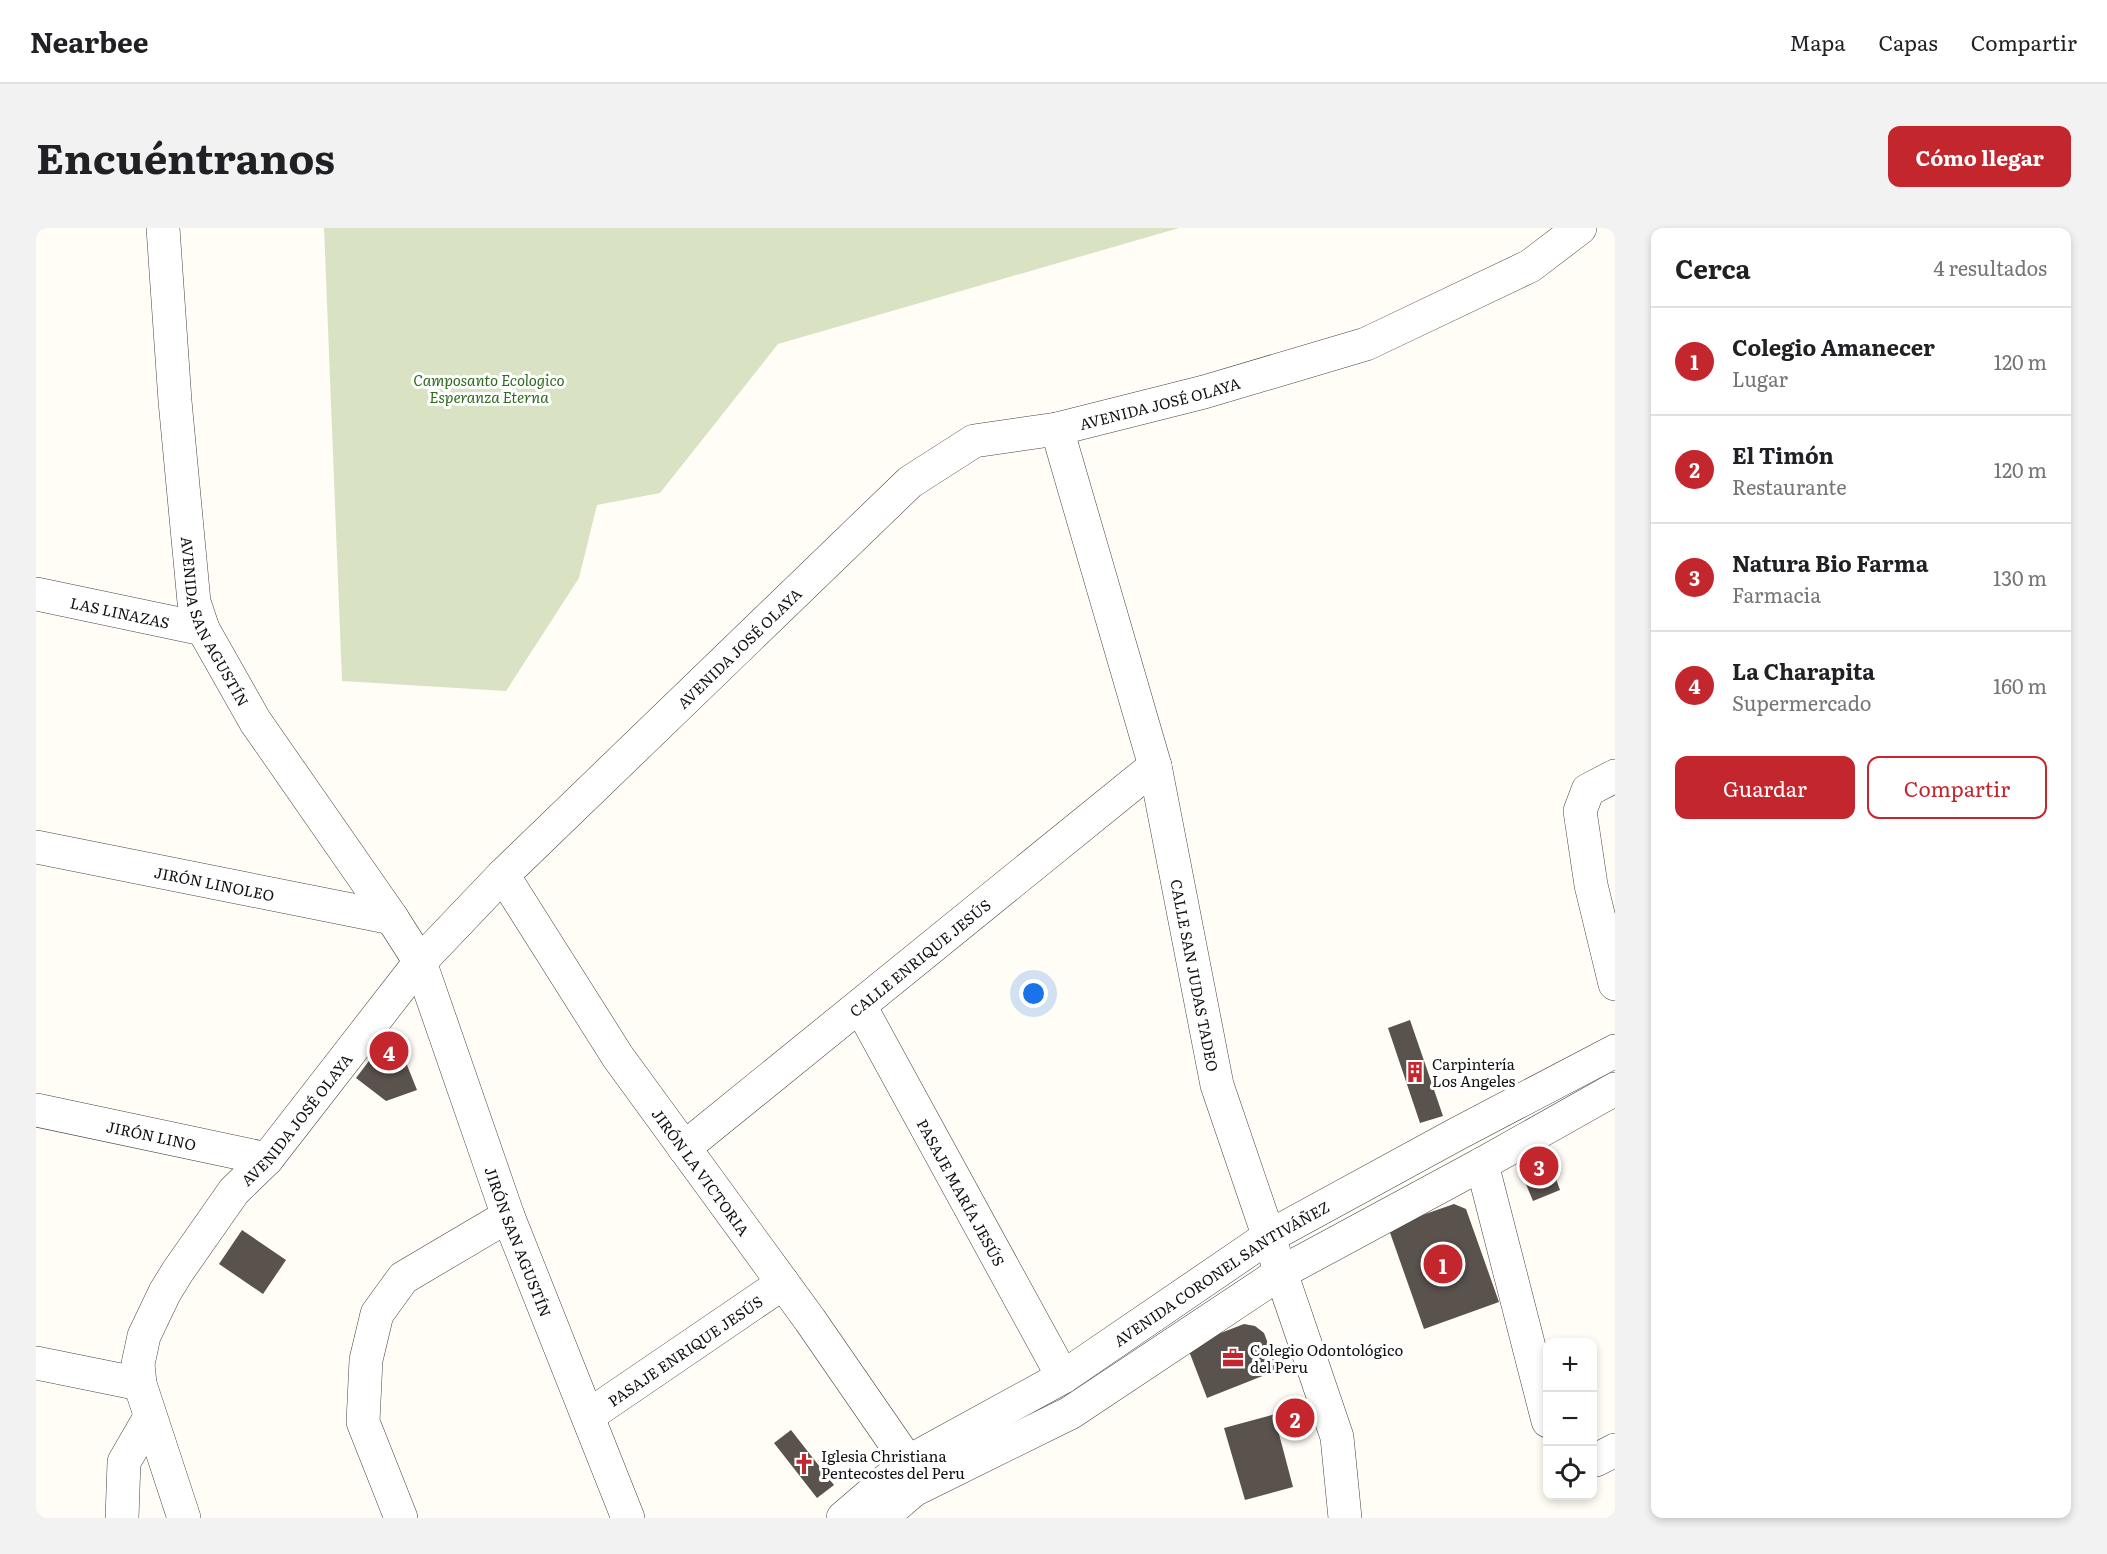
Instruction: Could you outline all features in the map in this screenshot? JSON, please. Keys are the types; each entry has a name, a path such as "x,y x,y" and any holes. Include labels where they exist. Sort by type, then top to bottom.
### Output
{"street":[{"name":"AVENIDA SAN AGUSTÍN","path":"163,228 175,401 194,602 203,629 255,721 420,962"},
{"name":"AVENIDA JOSÉ OLAYA","path":"184,1518 140,1384 138,1364 144,1335 165,1292 234,1191 267,1159 420,962 503,875 910,482 974,441 1057,429 1204,392 1366,344 1530,266 1580,228"},
{"name":"CALLE SAN JUDAS TADEO","path":"1057,429 1155,766 1217,1085 1337,1437 1345,1518"},
{"name":"LAS LINAZAS","path":"36,594 203,629"},
{"name":"CALLE ENRIQUE JESÚS","path":"684,1148 1155,766"},
{"path":"1615,776 1588,790 1580,811 1592,885 1615,984"},
{"name":"JIRÓN LINOLEO","path":"36,847 392,918"},
{"name":"JIRÓN LA VICTORIA","path":"503,875 618,1057 783,1283 909,1462"},
{"name":"JIRÓN SAN AGUSTÍN","path":"420,962 508,1216 628,1518"},
{"name":"PASAJE MARÍA JESÚS","path":"860,1006 1063,1377"},
{"name":"AVENIDA CORONEL SANTIVÁÑEZ","path":"843,1518 909,1462 1063,1377 1268,1237 1615,1051"},
{"path":"881,1518 914,1490 1070,1413 1282,1272 1615,1089"},
{"name":"JIRÓN LINO","path":"36,1110 267,1159"},
{"path":"1482,1164 1543,1402"},
{"path":"400,1518 363,1422 366,1360 377,1314 403,1278 508,1216"},
{"name":"PASAJE ENRIQUE JESÚS","path":"588,1416 783,1283"},
{"path":"36,1363 140,1384"},
{"path":"122,1518 124,1462 150,1417"},
{"path":"1597,1459 1615,1450"}],"green space":[{"name":"Camposanto Ecologico Esperanza Eterna","path":"324,228 1179,228 778,344 660,493 597,505 579,578 506,691 342,681"}],"building":[{"name":"Carpintería Los Angeles","path":"1410,1020 1443,1116 1420,1123 1388,1028"},
{"path":"381,1045 391,1045 401,1050 417,1090 386,1101 356,1078"},
{"path":"1547,1154 1560,1190 1533,1201 1518,1165"},
{"path":"1454,1204 1466,1209 1499,1302 1424,1329 1388,1227"},
{"path":"242,1230 286,1260 263,1294 219,1264"},
{"name":"Colegio Odontológico del Peru","path":"1244,1324 1255,1326 1264,1333 1278,1370 1207,1398 1187,1346"},
{"path":"1301,1407 1307,1426 1279,1434 1293,1487 1245,1500 1224,1428"},
{"name":"Iglesia Christiana Pentecostes del Peru","path":"791,1430 834,1485 817,1498 774,1443"}],"place":[{"name":"La Charapita","path":"389,1051"},
{"name":"Carpintería Los Angeles","path":"1415,1072"},
{"name":"Natura Bio Farma","path":"1539,1166"},
{"name":"Colegio Amanecer","path":"1443,1264"},
{"name":"Colegio Odontológico del Peru","path":"1233,1358"},
{"name":"El Timón","path":"1295,1418"},
{"name":"Iglesia Christiana Pentecostes del Peru","path":"804,1464"}]}
